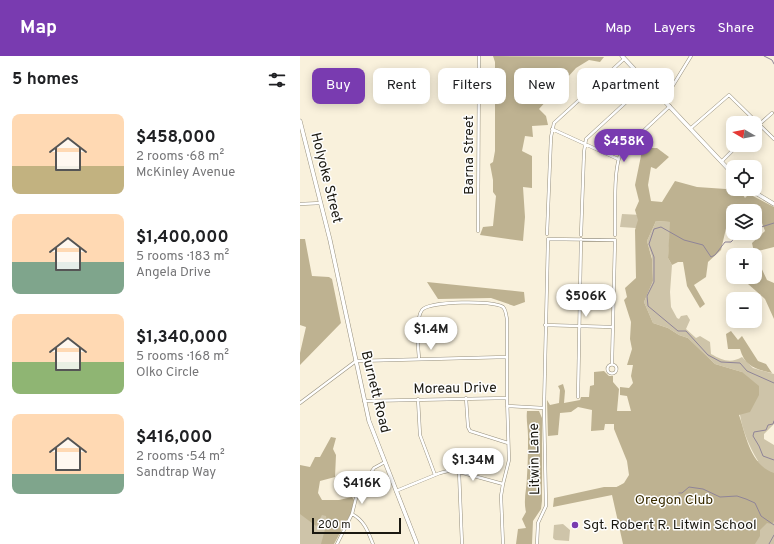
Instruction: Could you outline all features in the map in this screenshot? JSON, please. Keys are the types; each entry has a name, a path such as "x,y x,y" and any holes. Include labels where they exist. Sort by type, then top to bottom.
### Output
{"main road":[{"path":"623,57 634,68"},
{"path":"670,106 726,166"},
{"name":"Holyoke Street","path":"300,121 330,240"},
{"path":"761,196 774,204"},
{"name":"Burnett Road","path":"330,240 372,432 417,544"}],"street":[{"name":"Barna Street","path":"478,231 479,56"},
{"path":"674,84 691,56"},
{"path":"547,234 552,129 555,121 623,57"},
{"path":"691,128 729,95 751,116"},
{"path":"578,398 578,326 584,145 589,135 624,104"},
{"path":"615,235 618,159 623,150 670,106"},
{"path":"762,121 772,113"},
{"path":"762,127 774,139"},
{"path":"552,129 584,145 618,159"},
{"path":"722,162 731,152"},
{"path":"300,204 321,203"},
{"path":"544,408 548,239 581,237 615,240 612,364"},
{"path":"418,358 418,320 424,307 436,304 485,303 499,306 505,310 507,319 507,398"},
{"path":"545,325 612,327"},
{"path":"300,403 356,361 418,358 506,357"},
{"path":"466,398 468,427 470,431 508,443"},
{"name":"Moreau Drive","path":"364,401 507,398 509,460 502,484 501,496 503,544"},
{"path":"418,399 420,435 434,475"},
{"name":"Litwin Lane","path":"507,406 544,408 546,504 545,511 538,524 537,544"},
{"path":"337,544 352,514 356,498 367,484 372,470 385,462"},
{"path":"396,490 434,475 452,470 502,484"},
{"path":"459,471 462,544"},
{"path":"352,514 359,518 366,526 373,544"}],"green space":[{"path":"493,56 604,57 600,62 589,60 576,68 569,76 569,68 514,68 514,104 544,104 539,109 546,116 548,125 532,126 533,137 525,136 522,151 532,156 532,188 523,187 525,217 523,241 480,235 483,227 493,226 496,196 493,192 493,180 490,164 493,162 495,151 495,104 506,104 506,68 495,68"},
{"path":"647,148 657,148 669,157 656,169 651,167 648,185 651,201 662,202 675,181 697,187 726,189 726,196 744,196 745,198 747,196 753,196 774,207 774,247 762,250 762,248 753,248 752,243 755,240 762,240 762,234 765,231 762,223 762,204 726,204 726,228 721,250 708,262 706,277 694,285 705,304 700,308 687,286 683,262 678,262 672,265 668,258 670,222 656,221 647,241 652,259 653,281 644,302 653,323 668,328 679,335 688,338 715,364 742,372 759,386 759,395 750,412 739,415 754,456 766,469 774,473 774,521 772,524 767,523 760,530 760,536 755,544 623,544 612,495 553,507 554,498 604,487 617,487 624,483 629,475 627,461 614,429 614,424 605,424 604,430 591,431 592,410 578,407 571,412 560,413 558,435 548,436 547,400 550,405 559,403 560,390 558,386 563,384 565,391 564,403 580,400 581,397 589,397 590,386 594,385 594,372 604,371 609,376 613,376 613,382 619,389 617,411 631,411 627,396 620,395 620,387 629,388 633,383 631,376 633,365 627,365 632,349 630,339 631,322 624,300 627,297 625,288 636,278 635,230 638,220 635,210 639,201 635,185 642,151"},
{"path":"622,214 642,215 636,228 620,227"},
{"name":"Oregon Club","path":"656,221 671,222 668,258 672,265 670,292 671,307 677,318 679,319 681,316 687,315 690,320 686,329 696,338 700,336 710,342 711,354 730,361 742,357 753,368 774,374 774,424 764,434 764,439 774,445 774,544 625,544 614,488 635,479 758,461 747,439 739,410 742,372 715,364 688,338 679,335 668,328 653,323 644,302 653,281 652,257 647,241"},
{"path":"300,239 305,239 312,276 329,277 332,279 341,323 300,365 300,353 306,327 300,325"},
{"path":"762,269 767,280 774,283 774,319 765,299 762,296 762,292 757,292 748,284 762,284"},
{"path":"427,282 524,292 525,302 514,306 491,298 438,299"},
{"path":"731,331 738,340 742,336 758,361 766,364 772,373 756,368 748,363 742,355 740,349 728,349 726,334"},
{"path":"527,411 539,411 542,418 542,501 541,509 533,521 532,544 516,544 518,529 526,528 522,519 526,512 525,498 528,451"},
{"path":"331,437 336,438 333,449 336,455 335,477 320,481 318,493 322,500 339,500 352,497 354,500 351,513 334,544 321,544 327,522 326,516 322,515 316,526 300,514 300,465 310,467 315,457 320,457"},
{"path":"300,506 327,508 333,544 300,544"},
{"path":"563,524 570,530 569,541 555,540 553,538 554,525"}],"waterway":[{"path":"764,56 772,60 774,64"},
{"path":"762,227 774,223"},
{"path":"733,240 731,242 725,242 715,255 711,257 703,245 684,240 661,227 654,229 649,244 654,257 654,282 647,296 648,306 678,331 686,331 708,355 721,362 740,363 747,371 774,383"},
{"path":"774,421 773,424 768,425 766,430 754,432 753,436 763,456 774,460"},
{"path":"679,493 682,493 689,487 703,489 720,497 737,496 746,499 755,503 761,516 774,525"},
{"path":"769,544 774,535"}],"place":[{"name":"Sgt. Robert R. Litwin School","path":"575,525"}]}
